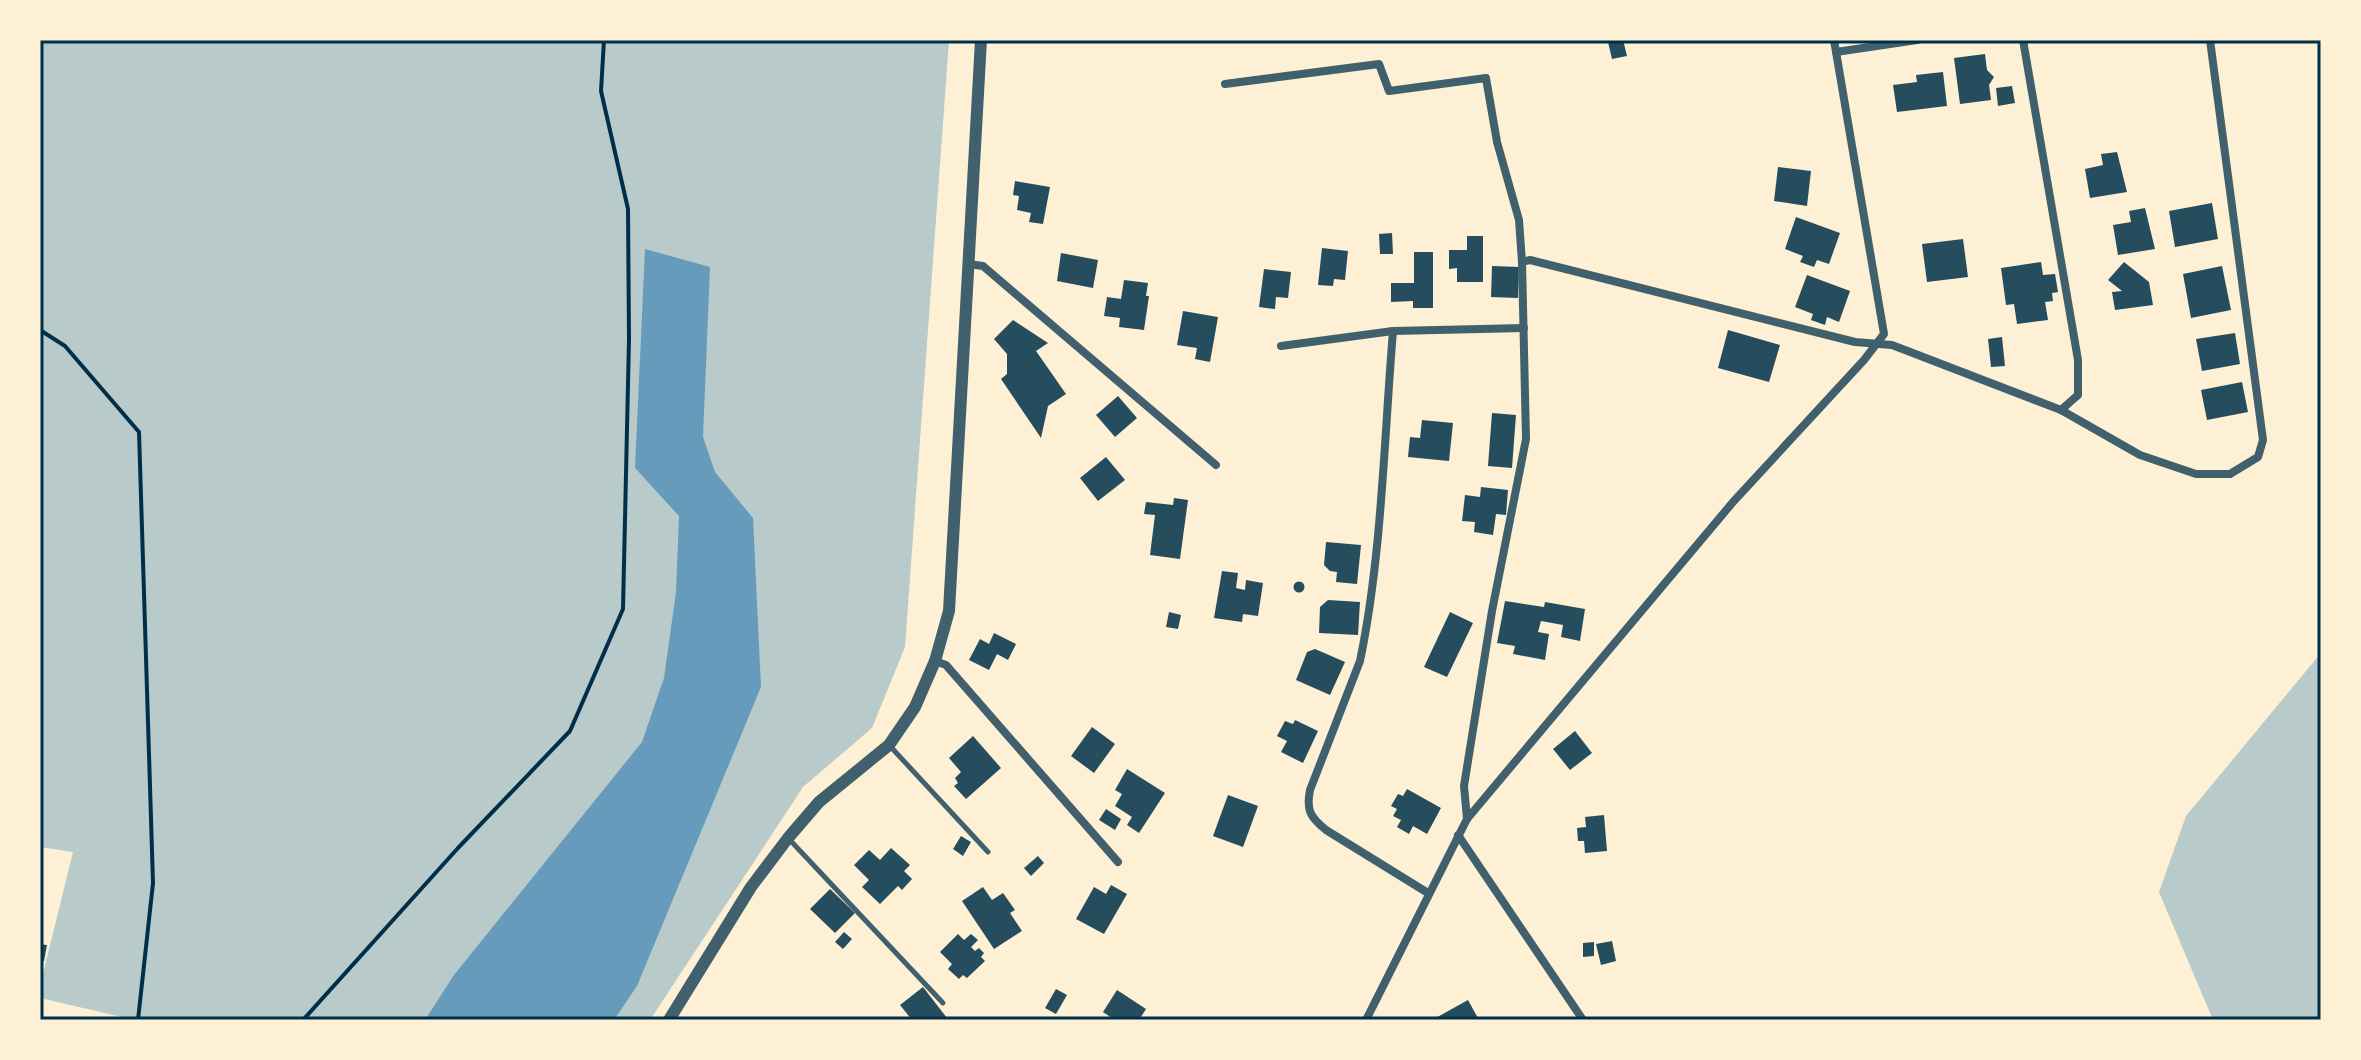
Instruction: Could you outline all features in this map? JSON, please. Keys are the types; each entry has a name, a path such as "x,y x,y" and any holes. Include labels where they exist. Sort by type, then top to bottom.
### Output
{"street":[{"path":"669,1020 751,887 819,802 889,745 915,707 935,661 949,611 981,40"},
{"path":"1366,1020 1467,819 1733,502 1884,334 1834,40"},
{"path":"1836,52 1917,40"},
{"path":"2023,40 2078,360 2078,395 2061,410"},
{"path":"1522,262 1530,260 1855,342 1892,345 2061,410 2140,455 2196,474 2230,474 2258,457 2263,440 2210,40"},
{"path":"1225,84 1379,64 1389,91 1486,78 1497,142 1519,220 1526,439 1492,611 1464,786 1467,819"},
{"path":"968,264 983,266 1216,465"},
{"path":"1281,346 1393,331 1524,328"},
{"path":"1393,331 1372,589 1364,639 1360,661 1314,776 1307,806 1311,818 1326,830 1428,893"},
{"path":"935,661 946,665 1118,862"},
{"path":"1458,835 1583,1020"}],"lane":[{"path":"889,745 988,852"},
{"path":"788,838 943,1003"}],"path":[{"path":"303,1020 458,848 570,731 623,609 629,339 628,209 601,91 604,40"},
{"path":"40,330 65,346 139,432 153,883 138,1020"}],"shaded area":[{"path":"40,40 949,40 905,647 872,728 803,787 650,1020 135,1020 40,998 40,986 73,852 40,847"},
{"path":"2321,653 2321,1020 2213,1020 2159,892 2186,816"}],"water":[{"path":"645,249 710,267 703,437 715,472 753,518 761,687 637,986 614,1020 425,1020 454,975 642,742 664,678 676,592 679,516 635,468"}],"building":[{"path":"1623,40 1627,56 1612,59 1608,42"},
{"path":"1985,54 1987,70 1994,77 1989,85 1991,100 1960,104 1954,58"},
{"path":"1943,72 1947,106 1897,112 1893,85 1917,82 1916,75"},
{"path":"2012,86 2015,103 1998,106 1996,88"},
{"path":"2117,152 2127,192 2090,198 2085,169 2103,165 2101,154"},
{"path":"1778,167 1811,171 1807,206 1774,201"},
{"path":"1015,181 1050,187 1043,224 1029,222 1031,213 1017,210 1019,196 1013,195"},
{"path":"2212,203 2218,239 2175,247 2169,211"},
{"path":"2145,208 2155,249 2118,255 2113,225 2131,222 2129,211"},
{"path":"1796,217 1840,233 1829,264 1817,260 1814,267 1800,262 1803,256 1785,249"},
{"path":"1392,233 1393,254 1380,254 1379,234"},
{"path":"1467,236 1483,236 1483,282 1457,282 1457,268 1449,269 1449,250 1467,250"},
{"path":"1963,239 1968,277 1927,282 1922,244"},
{"path":"1322,248 1348,251 1345,280 1334,279 1333,286 1318,285"},
{"path":"1414,252 1433,252 1433,308 1413,308 1413,301 1391,302 1391,283 1414,283"},
{"path":"1061,253 1098,260 1093,288 1057,281"},
{"path":"2041,262 2043,275 2055,274 2058,292 2052,293 2053,301 2045,302 2048,320 2017,324 2014,304 2006,305 2001,268"},
{"path":"2124,262 2149,282 2153,305 2115,310 2112,292 2122,291 2108,280"},
{"path":"1492,266 1519,267 1518,298 1491,297"},
{"path":"2222,266 2231,310 2191,318 2183,274"},
{"path":"1264,269 1291,272 1288,298 1276,297 1275,309 1259,307"},
{"path":"1807,275 1850,291 1839,322 1827,317 1825,325 1811,320 1813,314 1795,307"},
{"path":"1124,280 1148,283 1144,330 1119,327 1120,318 1104,316 1107,297 1121,299"},
{"path":"1183,311 1218,317 1210,362 1195,359 1197,348 1177,345"},
{"path":"1013,320 1048,343 1036,351 1066,394 1048,406 1041,438 1001,379 1007,374 1007,354 994,339"},
{"path":"1728,330 1780,345 1769,382 1718,368"},
{"path":"2235,333 2240,364 2202,371 2196,339"},
{"path":"2002,337 2005,366 1991,367 1988,339"},
{"path":"2242,382 2248,412 2207,420 2201,390"},
{"path":"1118,396 1137,418 1115,437 1096,415"},
{"path":"1492,413 1516,415 1512,468 1488,466"},
{"path":"1422,420 1453,423 1449,461 1408,457 1410,437 1420,438"},
{"path":"1106,457 1125,480 1098,501 1080,478"},
{"path":"1481,487 1508,490 1506,515 1496,514 1493,535 1474,532 1475,522 1462,521 1465,495 1480,497"},
{"path":"1174,498 1188,500 1180,559 1150,555 1155,515 1144,514 1146,502 1173,505"},
{"path":"1326,542 1361,545 1357,584 1336,582 1337,572 1330,571 1324,565"},
{"path":"1222,571 1238,573 1236,588 1245,590 1246,580 1263,583 1258,616 1243,614 1242,622 1214,618"},
{"path":"1299,582 1304,587 1299,592 1294,587"},
{"path":"1328,600 1360,602 1358,635 1319,633 1320,607"},
{"path":"1505,601 1544,607 1545,602 1585,609 1580,641 1561,637 1563,625 1541,621 1538,632 1549,634 1545,660 1513,654 1515,646 1497,643"},
{"path":"1169,612 1181,615 1178,629 1166,627"},
{"path":"1450,612 1473,623 1447,677 1424,667"},
{"path":"994,633 1016,644 1008,660 997,654 989,670 969,660 980,639 989,644"},
{"path":"1315,649 1345,662 1330,695 1296,680 1307,652"},
{"path":"1295,720 1318,731 1303,763 1281,752 1287,741 1277,736 1285,721 1293,724"},
{"path":"1092,727 1115,744 1094,773 1071,756"},
{"path":"1575,731 1592,753 1570,770 1553,749"},
{"path":"973,736 1001,768 966,799 954,786 958,783 955,778 961,772 949,758"},
{"path":"1127,769 1165,793 1139,833 1127,825 1132,817 1115,806 1122,794 1115,790"},
{"path":"1407,789 1441,808 1427,834 1413,826 1409,834 1397,827 1401,820 1393,816 1397,809 1391,806 1398,794 1403,796"},
{"path":"1228,795 1258,806 1243,847 1213,836"},
{"path":"1106,809 1121,819 1115,830 1099,820"},
{"path":"1604,815 1607,851 1585,853 1584,841 1578,841 1577,828 1586,827 1585,817"},
{"path":"961,836 971,842 963,856 953,849"},
{"path":"891,848 910,865 904,871 912,879 902,890 898,886 880,904 862,887 869,880 854,865 869,850 880,860"},
{"path":"1038,856 1044,863 1031,876 1024,868"},
{"path":"1111,885 1127,894 1104,934 1076,919 1094,887 1106,894"},
{"path":"983,887 992,900 1003,893 1015,910 1010,913 1022,931 994,949 962,901"},
{"path":"830,889 855,913 835,933 810,909"},
{"path":"844,932 852,939 843,949 835,942"},
{"path":"958,934 964,940 971,934 978,940 971,947 975,951 979,948 984,953 981,957 985,961 967,978 963,975 959,979 948,969 952,964 940,952"},
{"path":"1612,941 1616,961 1601,965 1596,944"},
{"path":"1594,942 1594,956 1583,957 1583,943"},
{"path":"40,944 47,945 44,961 40,961"},
{"path":"923,987 947,1018 912,1020 900,1005"},
{"path":"1056,989 1067,995 1056,1014 1045,1008"},
{"path":"1117,990 1146,1009 1139,1020 1115,1020 1103,1012"},
{"path":"1468,1000 1479,1020 1432,1020"}]}
